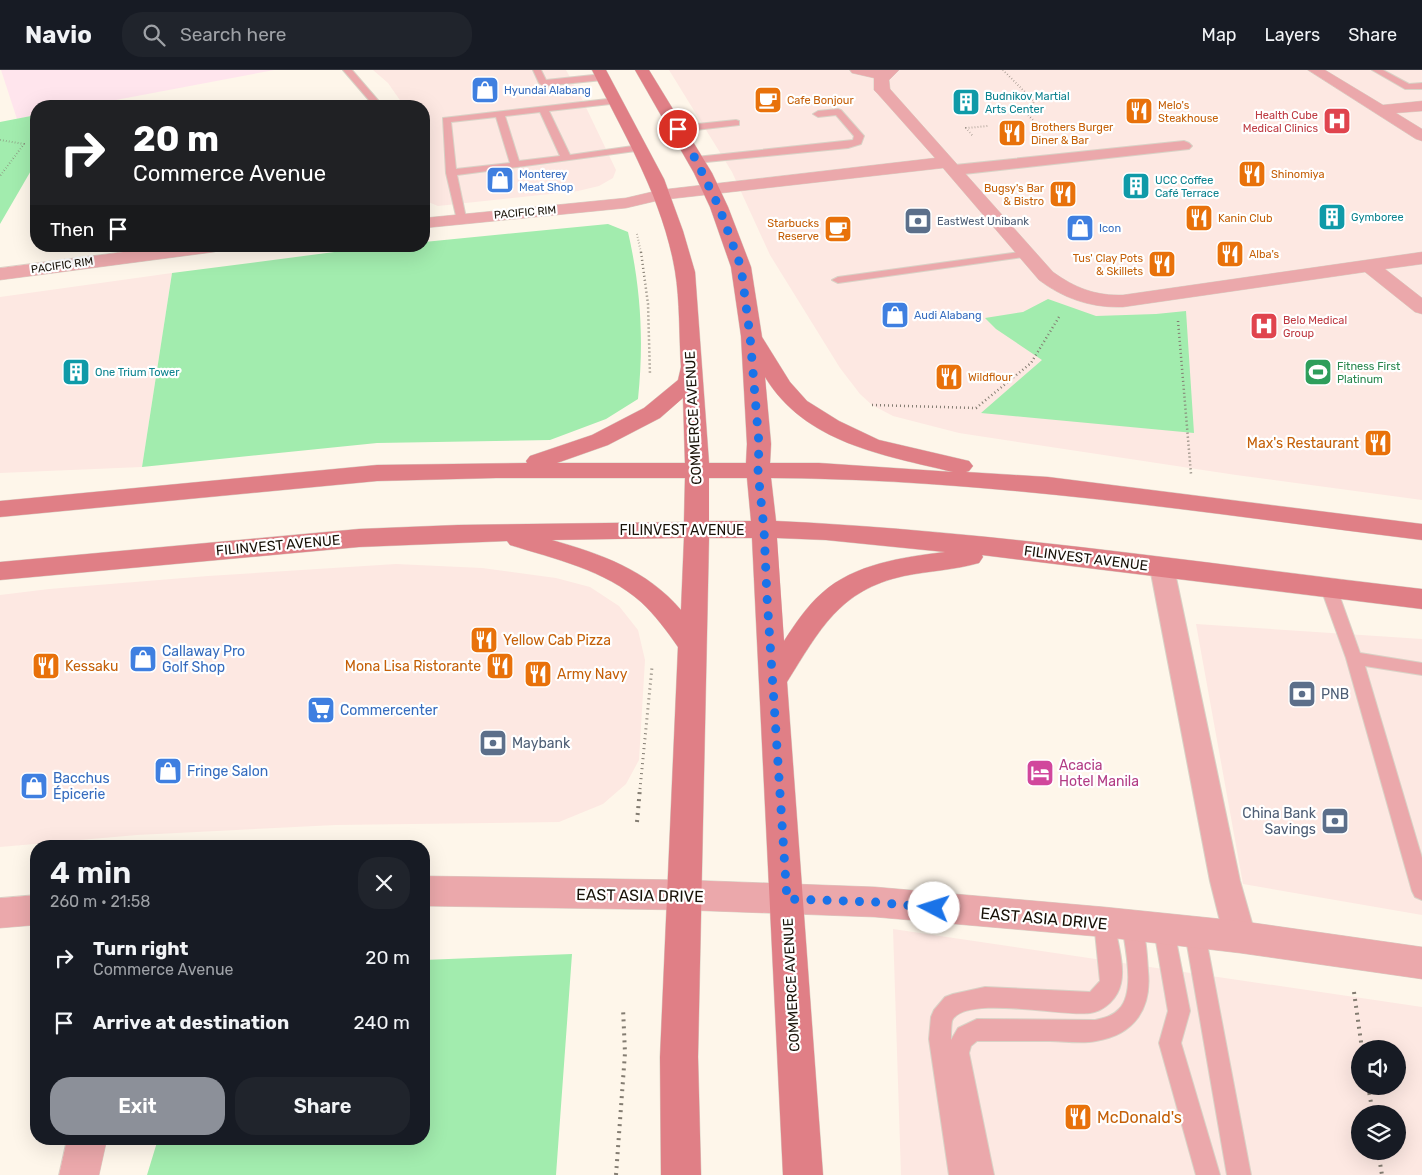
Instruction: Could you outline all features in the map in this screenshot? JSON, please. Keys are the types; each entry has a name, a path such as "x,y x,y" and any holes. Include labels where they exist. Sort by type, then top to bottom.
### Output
{"main road":[{"name":"COMMERCE AVENUE","path":"642,70 696,160 711,189 695,206 685,272 697,444 697,529 684,895 680,1057 680,1175"},
{"name":"COMMERCE AVENUE","path":"601,74 655,178 695,206 741,267 750,336 759,444 758,472 764,529 803,1175"},
{"path":"750,336 781,385 799,406 831,426 872,445 1048,485"},
{"path":"496,470 568,453 629,427 672,398 688,382 691,368"},
{"path":"0,509 377,473 496,470 819,471 1048,485 1193,505 1422,532"},
{"name":"FILINVEST AVENUE","path":"0,571 359,538 458,533 764,529 826,532 1022,550 1422,599"},
{"path":"458,533 517,538 591,562 618,575 640,587 656,601 692,646"},
{"path":"772,681 822,609 843,590 869,578 896,569 930,562 1022,550"}],"street":[{"path":"857,70 888,73"},
{"path":"1315,70 1422,136"},
{"path":"888,73 880,84 882,90 952,172 1051,280 1082,296 1109,302 1168,296 1422,258"},
{"path":"1381,110 1422,106"},
{"path":"1402,124 1422,122"},
{"path":"695,206 711,189 952,172 1184,146"},
{"name":"PACIFIC RIM","path":"430,222 626,203 695,206"},
{"name":"PACIFIC RIM","path":"0,274 138,252"},
{"path":"1368,265 1422,308"},
{"path":"1162,568 1225,881 1240,937"},
{"name":"EAST ASIA DRIVE","path":"430,891 684,895 875,902 1240,937 1422,963"},
{"path":"0,913 30,910"},
{"path":"79,1175 86,1145"}],"lane":[{"path":"347,70 374,100"},
{"path":"537,70 544,83 601,74"},
{"path":"1376,70 1408,87 1422,86"},
{"path":"461,218 451,173 446,120 616,101"},
{"path":"543,108 566,158"},
{"path":"696,160 848,145 858,142 859,136 838,112 818,114"},
{"path":"500,113 515,164"},
{"path":"678,129 736,123"},
{"path":"451,173 640,148"},
{"path":"838,280 1027,254"},
{"path":"1328,586 1354,658 1422,891"},
{"path":"1354,658 1422,669"},
{"path":"961,1175 940,1039 942,1016 953,1004 986,997 1090,1003 1100,998 1107,991 1111,981 1149,928"},
{"path":"982,1175 958,1052 960,1041 967,1033 977,1030 1095,1031 1111,1029 1125,1020 1135,1006 1140,987 1149,928"},
{"path":"1149,928 1179,1011 1170,1043 1208,1175"},
{"path":"1149,928 1238,1175"}],"path":[{"path":"1003,70 1033,100 1034,108 1028,115 1071,158"},
{"path":"972,135 966,128 988,126"},
{"path":"0,140 24,144 0,176"},
{"path":"637,234 645,266 649,307 650,381"},
{"path":"872,404 976,408 1031,363 1067,305 1082,296"},
{"path":"1168,296 1177,312 1193,505"},
{"path":"637,822 653,661"},
{"path":"1348,952 1361,1040"},
{"path":"616,1175 625,1054 623,1008"},
{"path":"1380,1160 1382,1175"}],"shaded area":[{"path":"1,70 274,70 116,100 30,100 30,116 17,119"},
{"path":"373,70 566,70 616,170 613,178 599,186 578,191 438,206 430,203 430,100 400,100 388,83"},
{"path":"669,70 1422,70 1422,500 1236,475 959,433 893,416 872,405 860,394 840,368 770,255 732,172"},
{"name":"One Trium Tower","path":"172,273 142,467 0,473 0,297"},
{"name":"Commercenter","path":"396,564 482,568 556,578 590,587 619,606 638,630 645,660 639,760 626,784 603,804 559,822 336,825 137,835 80,840 30,840 30,844 0,847 0,595 49,589 208,576"},
{"path":"1196,624 1422,639 1422,915 1243,884"},
{"path":"893,929 1422,1007 1422,1175 901,1175"}],"green space":[{"path":"30,116 30,172 0,224 0,122"},
{"path":"608,224 628,232 636,274 640,315 641,356 638,399 606,419 550,440 377,443 142,467 172,273 334,252 430,252 430,241"},
{"path":"1048,299 1096,316 1186,311 1194,433 981,413 1042,360 996,329 985,318 1023,312"},
{"path":"572,954 556,1175 147,1175 156,1145 430,1145 430,960"}],"place":[{"name":"Hyundai Alabang","path":"485,90"},
{"name":"Cafe Bonjour","path":"768,100"},
{"name":"Budnikov Martial Arts Center","path":"966,102"},
{"name":"Melo's Steakhouse","path":"1139,111"},
{"name":"Health Cube Medical Clinics","path":"1337,121"},
{"name":"Brothers Burger Diner & Bar","path":"1012,133"},
{"name":"Shinomiya","path":"1252,174"},
{"name":"Monterey Meat Shop","path":"500,180"},
{"name":"UCC Coffee Café Terrace","path":"1136,186"},
{"name":"Bugsy's Bar & Bistro","path":"1063,194"},
{"name":"Gymboree","path":"1332,217"},
{"name":"Kanin Club","path":"1199,218"},
{"name":"EastWest Unibank","path":"918,221"},
{"name":"Icon","path":"1080,228"},
{"name":"Starbucks Reserve","path":"838,229"},
{"name":"Alba's","path":"1230,254"},
{"name":"Tus' Clay Pots & Skillets","path":"1162,264"},
{"name":"Audi Alabang","path":"895,315"},
{"name":"Belo Medical Group","path":"1264,326"},
{"name":"One Trium Tower","path":"76,372"},
{"name":"Fitness First Platinum","path":"1318,372"},
{"name":"Wildflour","path":"949,377"},
{"name":"Max's Restaurant","path":"1378,443"},
{"name":"Yellow Cab Pizza","path":"484,640"},
{"name":"Callaway Pro Golf Shop","path":"143,659"},
{"name":"Kessaku","path":"46,666"},
{"name":"Mona Lisa Ristorante","path":"500,666"},
{"name":"Army Navy","path":"538,674"},
{"name":"PNB","path":"1302,694"},
{"name":"Commercenter","path":"321,710"},
{"name":"Maybank","path":"493,743"},
{"name":"Fringe Salon","path":"168,771"},
{"name":"Acacia Hotel Manila","path":"1040,773"},
{"name":"Bacchus Épicerie","path":"34,786"},
{"name":"China Bank Savings","path":"1335,821"},
{"name":"McDonald's","path":"1078,1117"}],"route":[{"path":"678,129 696,160 719,207 741,267 750,336 759,444 758,472 764,529 787,899 875,902 934,908"}]}
